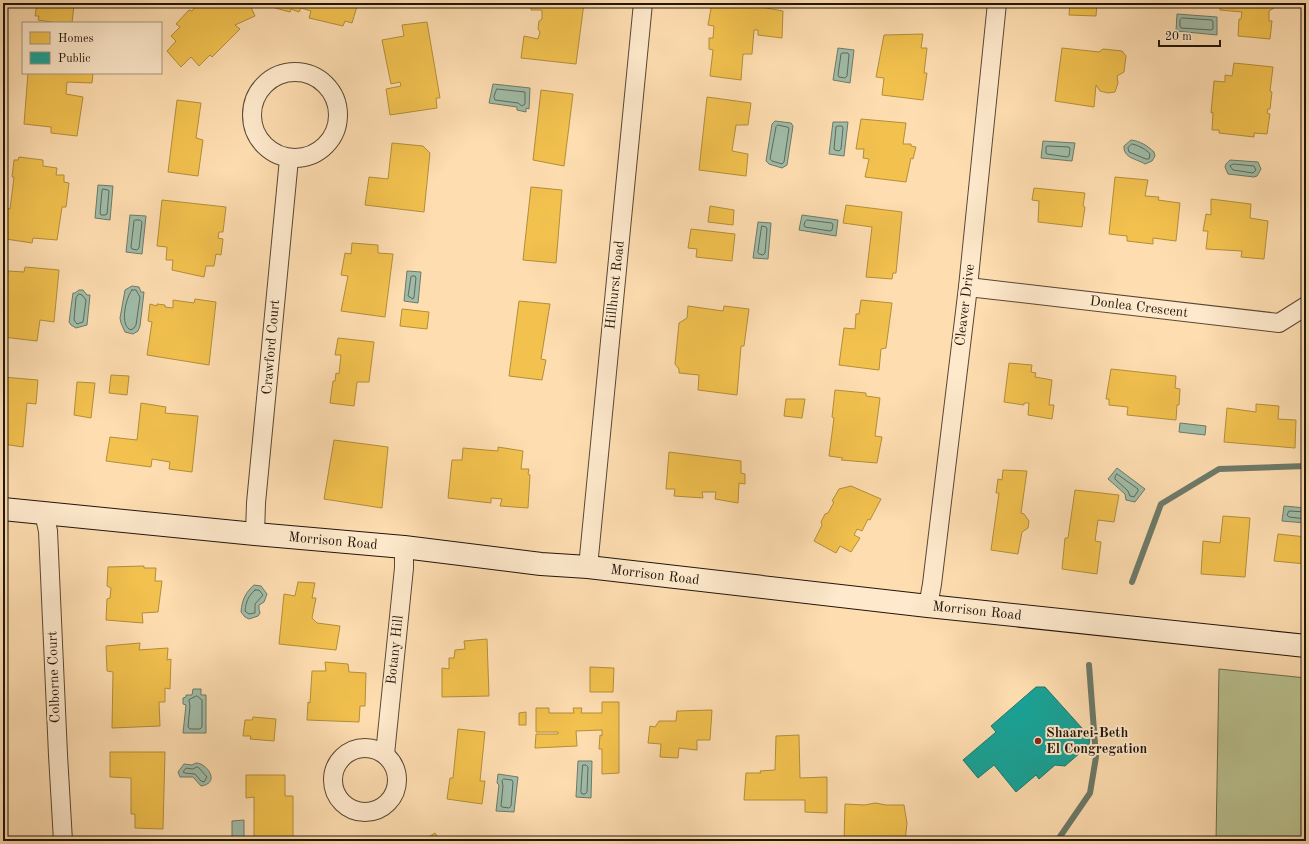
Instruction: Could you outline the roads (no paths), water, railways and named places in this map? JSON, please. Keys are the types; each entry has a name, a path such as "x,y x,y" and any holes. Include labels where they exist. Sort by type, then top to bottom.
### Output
{"street":[{"name":"Hillhurst Road","path":"588,567 643,3"},
{"name":"Cleaver Drive","path":"928,606 932,584 968,287 997,3"},
{"path":"292,72 310,74 326,84 336,99 339,117 335,134 324,149 308,158 289,159 272,153 259,140 252,124 252,105 260,89 274,77 292,72"},
{"name":"Crawford Court","path":"255,534 257,495 289,159"},
{"name":"Donlea Crescent","path":"968,287 1279,323 1306,306"},
{"name":"Morrison Road","path":"3,508 255,534 404,547 541,564 588,567 928,606 1306,646"},
{"name":"Colborne Court","path":"44,513 48,531 63,841"},
{"name":"Botany Hill","path":"385,754 404,568 404,547"}],"water":[{"path":"1177,14 1217,17 1217,35 1176,31"},
{"path":"838,48 854,50 850,83 833,80"},
{"path":"493,84 530,88 529,109 526,108 526,112 517,110 517,107 489,103"},
{"path":"775,121 791,123 793,126 787,165 782,168 769,164 766,161 772,124"},
{"path":"833,122 848,122 844,156 829,154"},
{"path":"1131,140 1144,144 1154,152 1155,156 1152,161 1145,164 1128,156 1124,150 1124,146"},
{"path":"1043,141 1075,143 1072,161 1041,158"},
{"path":"1230,160 1258,162 1261,169 1257,176 1254,177 1228,174 1225,167"},
{"path":"98,185 113,186 110,220 95,218"},
{"path":"130,215 146,216 142,254 126,252"},
{"path":"802,215 838,220 836,236 799,230"},
{"path":"758,222 771,223 768,259 753,258"},
{"path":"407,271 421,272 418,303 404,301"},
{"path":"132,286 139,287 141,292 144,292 140,326 138,331 133,334 125,332 120,318 125,290"},
{"path":"83,290 87,295 90,295 87,325 76,328 69,322 73,293"},
{"path":"1180,423 1206,426 1205,435 1179,432"},
{"path":"1117,468 1145,489 1135,502 1126,500 1125,494 1108,479"},
{"path":"1284,506 1306,508 1306,523 1282,521"},
{"path":"254,585 261,586 267,594 264,602 259,605 260,613 258,616 249,619 241,612 241,608 246,594"},
{"path":"193,689 201,689 201,695 206,695 206,733 183,733 186,705 183,704 183,698 186,697 186,695 192,695"},
{"path":"578,761 592,761 591,798 576,797"},
{"path":"196,763 208,769 211,777 207,784 201,786 193,777 180,777 178,772 184,764 192,765"},
{"path":"498,774 518,777 514,812 496,811 499,785 497,783"},
{"path":"244,820 244,841 232,841 232,821"}],"waterway":[{"path":"1132,582 1161,504 1219,469 1306,466"},
{"path":"1057,841 1090,793 1096,757 1089,665"}],"place":[{"name":"Shaarei-Beth El Congregation","path":"1038,741"}]}
